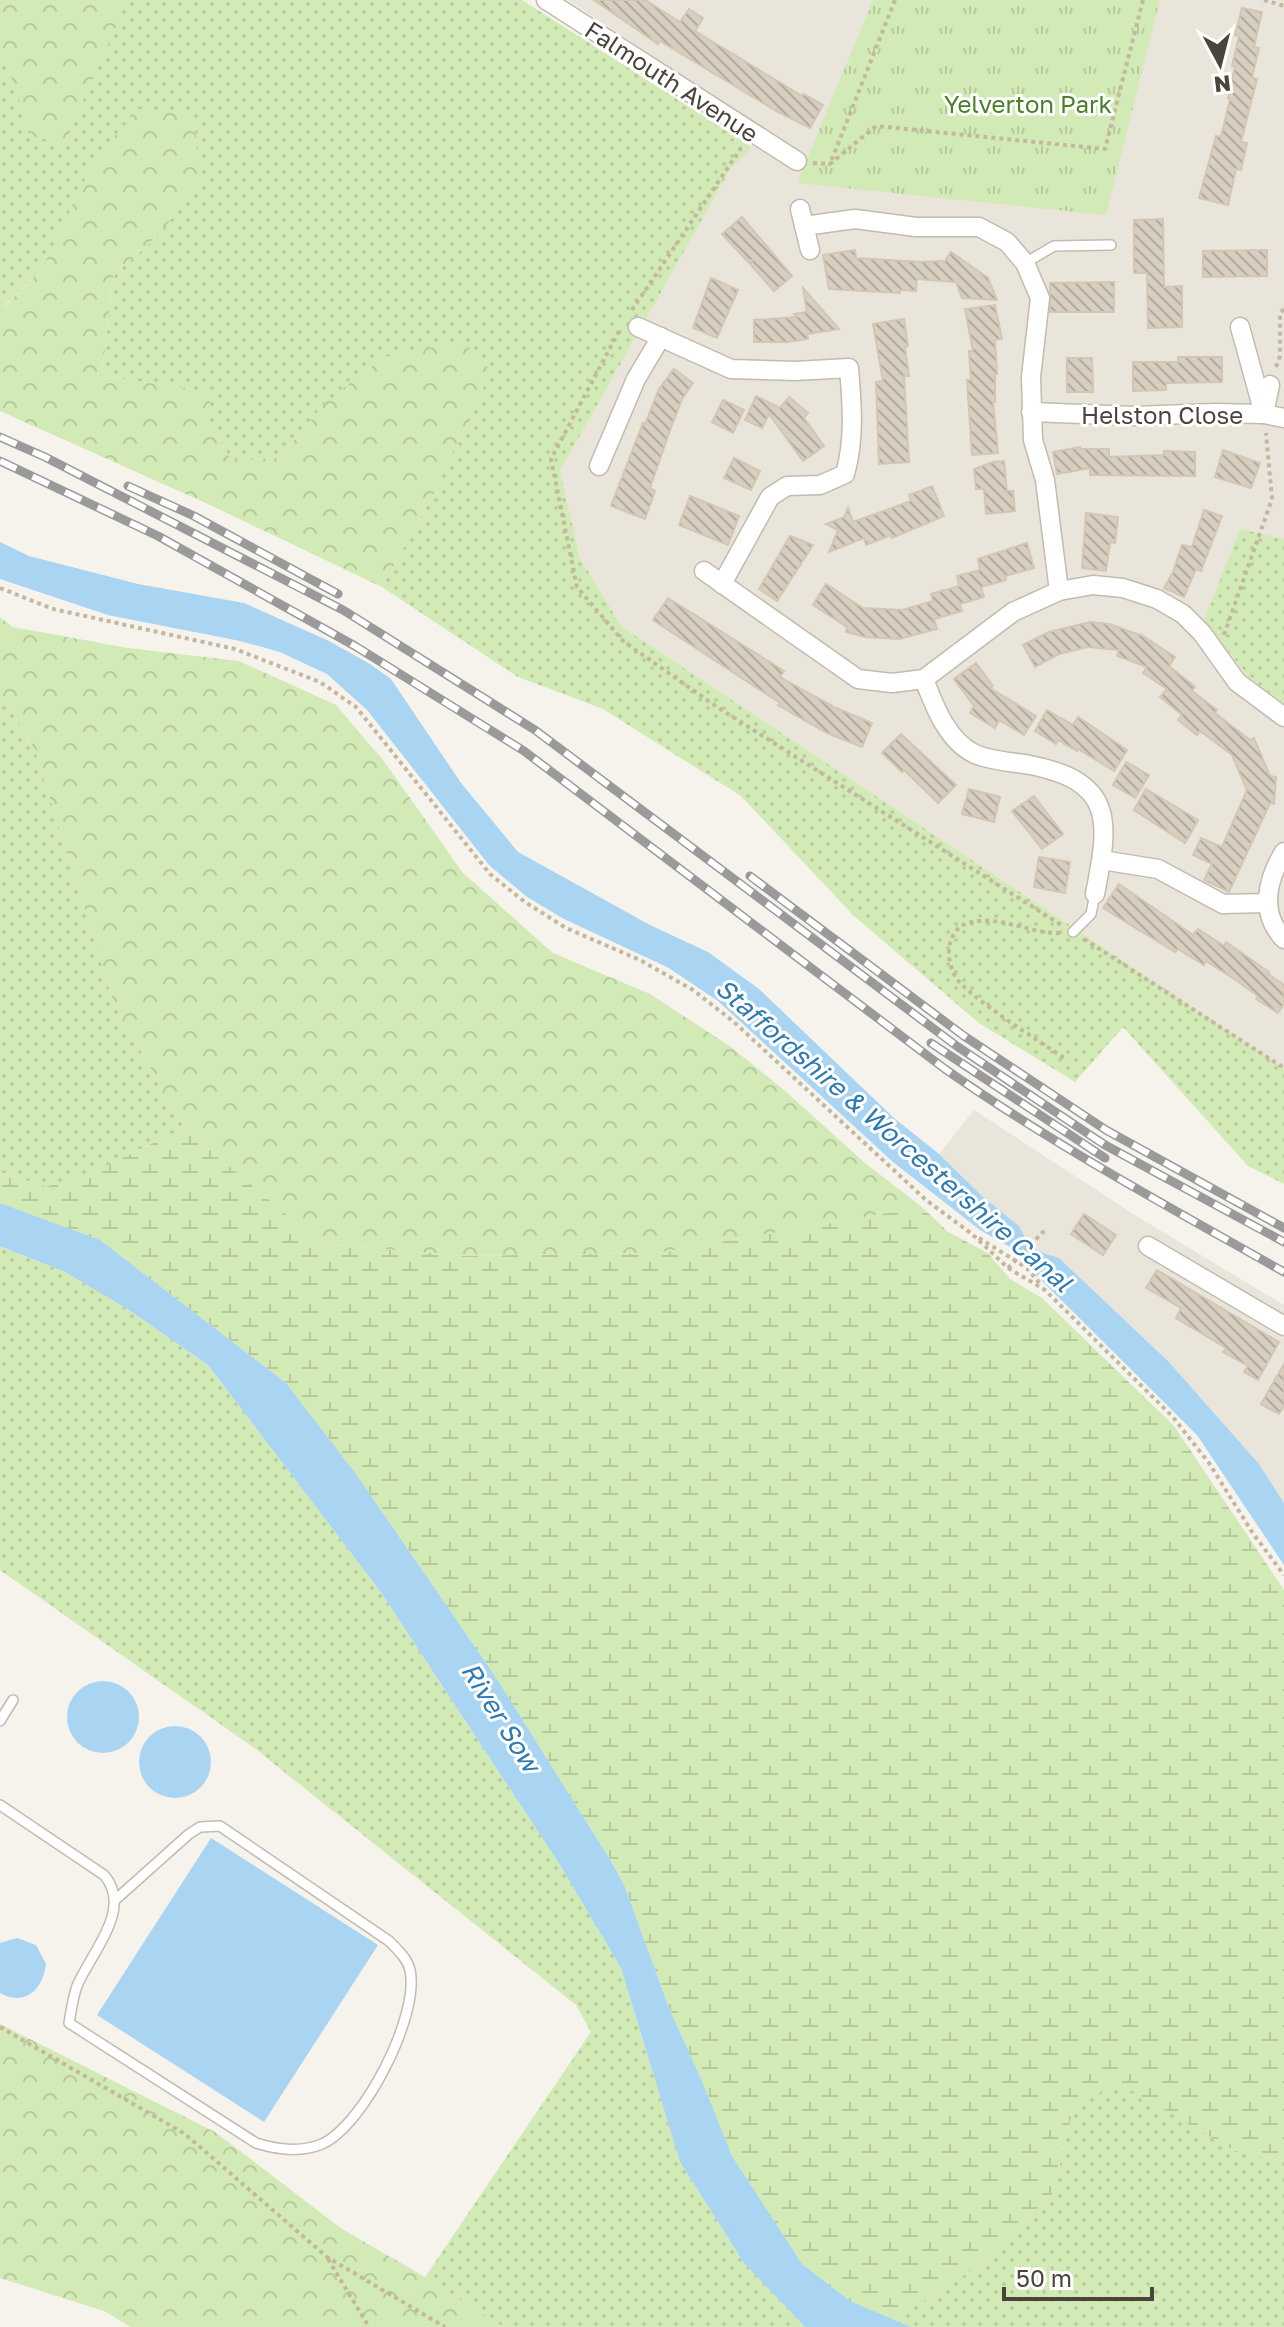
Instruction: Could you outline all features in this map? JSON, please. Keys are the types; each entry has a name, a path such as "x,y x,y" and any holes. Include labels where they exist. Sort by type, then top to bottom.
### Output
{"street":[{"name":"Falmouth Avenue","path":"546,0 797,161"},
{"path":"810,250 802,217 855,219 916,227 979,227 1007,242 1025,263 1040,298 1031,377 1031,412 1033,440 1045,480 1059,591"},
{"path":"638,327 731,369 795,371 849,368 853,414 850,455 845,474 820,485 787,486 770,497 722,584"},
{"path":"1240,327 1264,414 1284,418"},
{"path":"599,466 636,379 661,337"},
{"name":"Helston Close","path":"1031,412 1134,416 1264,414 1270,385"},
{"path":"704,571 858,679 892,683 924,679 1013,612 1059,591 1093,585 1123,588 1157,599 1183,614 1202,633 1237,682 1284,717"},
{"path":"924,679 937,712 953,735 974,754 1046,768 1075,779 1089,789 1100,805 1105,826 1095,894"},
{"path":"1284,852 1269,885 1268,903 1270,919 1284,939"},
{"path":"1102,860 1158,869 1223,904 1268,903"},
{"path":"1148,1246 1284,1326"}],"lane":[{"path":"1025,263 1054,246 1111,245"},
{"path":"1073,932 1091,914 1095,894"},
{"path":"0,1721 13,1700"},
{"path":"0,1805 113,1884 114,1901 107,1929 76,1988 69,2023 256,2143 275,2149 311,2148 325,2143 351,2121 380,2078 407,2015 410,1969 402,1954 389,1941 220,1826 200,1827 189,1834 114,1901"}],"path":[{"path":"895,0 830,164 876,126 1105,149 1143,0"},
{"path":"1264,0 1284,6"},
{"path":"1270,385 1280,356 1278,336 1280,313 1284,309"},
{"path":"1217,655 1272,499 1264,414"},
{"path":"0,588 53,609 235,649 320,682 356,707 490,874 525,902 566,928 640,960 693,990 734,1022 926,1200 972,1234 1027,1268 1045,1290 1172,1416 1209,1463 1252,1532 1284,1575"},
{"path":"1064,1058 963,988 955,977 949,952 955,932 964,924 974,922 998,922 1038,932 1073,932"},
{"path":"1008,1268 1045,1230"},
{"path":"972,1234 1008,1268 1045,1290"},
{"path":"0,2027 185,2134 327,2257 445,2327"},
{"path":"327,2257 369,2327"}],"shaded area":[{"path":"568,0 1284,0 1284,1068 622,627 580,558 560,471 730,170 766,131"},
{"path":"974,1110 1133,1214 1284,1305 1284,1503 1259,1464 1169,1362 1059,1258 1041,1252 1029,1243 1019,1226 939,1154"}],"green space":[{"path":"0,0 522,0 752,147 730,170 560,471 580,558 622,627 1284,1068 1284,1184 1248,1166 1123,1027 1075,1082 979,1023 853,915 741,796 603,709 518,677 382,587 433,495 325,403 279,458 232,461 210,426 210,392 102,376 113,276 160,234 69,217 42,269 0,307"},
{"path":"0,0 128,0 64,143 29,136 18,94 0,52"},
{"name":"Yelverton Park","path":"873,0 1160,0 1106,215 797,183"},
{"path":"139,109 194,112 199,181 160,234 113,276 102,376 210,392 210,426 232,461 279,458 325,403 384,357 463,341 491,371 433,495 382,587 210,505 0,411 0,307 4,307 42,269 95,158"},
{"path":"1240,529 1284,539 1284,704 1249,677 1204,621"},
{"path":"0,617 13,627 128,648 239,661 336,705 383,760 463,873 553,953 650,994 731,1047 865,1163 922,1207 658,1253 465,1256 321,1244 184,1128 114,1003 35,750 0,692"},
{"path":"0,692 35,750 114,1003 184,1128 100,1169 46,1187 0,1172"},
{"path":"184,1128 321,1244 465,1256 658,1253 922,1207 948,1232 988,1253 1010,1279 1042,1298 1174,1426 1284,1590 1284,2161 1236,2152 1117,2082 1073,2108 1053,2193 984,2262 894,2320 850,2301 802,2264 732,2156 669,2008 625,1887 611,1861 495,1676 356,1474 286,1383 100,1240 0,1203 0,1172 46,1187 100,1169"},
{"path":"0,1246 65,1272 129,1310 208,1365 380,1591 560,1865 621,1968 680,2162 744,2263 805,2327 503,2327 425,2277 591,2032 576,2005 253,1747 0,1570"},
{"path":"0,2024 215,2132 342,2229 503,2327 131,2327 104,2311 0,2278"},
{"path":"1117,2081 1236,2152 1284,2161 1284,2327 911,2327 894,2320 984,2262 1053,2193 1073,2108"}],"water":[{"name":"Staffordshire & Worcestershire Canal","path":"0,542 29,556 138,584 244,603 329,641 391,679 461,783 518,852 650,925 708,952 759,989 894,1118 1019,1226 1029,1244 1059,1258 1169,1362 1259,1464 1284,1503 1284,1565 1197,1435 1036,1275 1019,1252 980,1230 893,1162 718,1001 667,967 564,919 527,897 489,865 367,710 327,674 280,652 108,615 0,579"},
{"name":"River Sow","path":"0,1203 100,1240 286,1383 356,1474 495,1676 611,1861 625,1887 669,2008 732,2156 802,2264 850,2301 911,2327 805,2327 744,2263 680,2162 621,1968 560,1865 380,1591 208,1365 129,1310 65,1272 0,1246"},
{"path":"103,1681 123,1687 133,1697 139,1717 133,1737 123,1747 103,1753 83,1747 73,1737 67,1717 73,1697 83,1687"},
{"path":"175,1726 195,1732 205,1742 211,1762 205,1782 195,1792 175,1798 155,1792 145,1782 139,1762 145,1742 155,1732"},
{"path":"211,1838 378,1945 264,2122 97,2015"},
{"path":"17,1938 36,1945 46,1964 37,1988 25,1997 17,1998 0,1993 0,1943"}],"building":[{"path":"594,0 645,0 680,22 689,9 703,18 695,31 802,96 823,105 810,128 660,41 658,44"},
{"path":"1242,8 1262,12 1254,47 1259,48 1252,78 1257,79 1241,142 1247,143 1241,170 1236,169 1228,205 1199,198 1216,136 1221,137 1230,99 1235,67 1232,66 1239,36 1235,35"},
{"path":"742,217 792,276 774,291 752,266 752,259 750,264 722,234"},
{"path":"1163,219 1164,287 1182,286 1182,327 1148,328 1147,273 1134,273 1134,220"},
{"path":"855,250 856,258 921,262 945,261 951,252 988,278 997,300 962,298 956,282 917,279 916,291 900,290 900,293 829,289 823,255"},
{"path":"1267,250 1267,276 1203,277 1203,251"},
{"path":"711,278 738,290 717,338 693,328"},
{"path":"1114,282 1114,312 1050,312 1050,283"},
{"path":"803,288 839,329 807,334 808,339 754,342 754,320 797,317 794,314 807,312"},
{"path":"995,305 1002,339 995,340 997,374 993,402 998,453 972,455 967,380 971,380 969,351 973,351 965,309"},
{"path":"904,319 908,346 905,347 909,376 904,376 909,462 879,464 876,382 883,381 873,324"},
{"path":"1178,357 1222,357 1222,382 1166,383 1166,390 1133,391 1133,362 1178,362"},
{"path":"1067,358 1092,358 1093,392 1067,392"},
{"path":"674,369 693,383 682,399 669,433 650,488 655,491 645,519 611,506 643,423 659,389"},
{"path":"756,396 780,408 789,397 808,413 804,418 824,446 803,461 769,414 762,428 745,420"},
{"path":"723,400 744,410 733,433 712,422"},
{"path":"1080,447 1109,449 1109,457 1164,455 1164,451 1195,452 1195,476 1090,475 1090,468 1057,474 1053,452"},
{"path":"1223,450 1260,463 1251,488 1215,477"},
{"path":"734,458 760,471 751,490 724,478"},
{"path":"1004,461 1007,491 1013,491 1015,511 986,514 984,489 976,489 974,469"},
{"path":"932,486 944,516 892,538 891,535 866,545 864,538 829,552 838,530 826,524 844,517 848,508 853,522 911,501 909,495"},
{"path":"690,496 739,516 728,545 679,525"},
{"path":"1204,510 1222,516 1201,571 1196,569 1184,597 1164,588 1182,545 1192,547"},
{"path":"1086,513 1118,517 1115,543 1110,542 1106,571 1082,568"},
{"path":"790,536 813,545 777,601 759,589"},
{"path":"1027,543 1034,568 981,587 984,597 960,604 962,611 934,619 937,629 899,639 865,637 846,632 847,627 813,605 826,584 863,608 902,610 933,601 931,594 959,586 957,576 980,570 978,559"},
{"path":"668,598 784,671 780,677 836,708 872,723 862,747 827,733 778,705 780,703 653,620"},
{"path":"1090,622 1109,624 1143,636 1175,657 1169,666 1195,687 1192,691 1217,710 1215,713 1250,740 1254,738 1270,776 1276,777 1274,804 1270,803 1229,892 1204,880 1212,864 1193,855 1201,838 1222,847 1247,790 1232,755 1200,731 1197,735 1178,720 1182,715 1160,697 1167,689 1143,673 1147,667 1117,656 1119,650 1088,647 1059,654 1035,667 1023,645 1049,632"},
{"path":"976,663 993,686 990,688 1036,716 1024,735 999,720 995,728 970,713 974,706 954,679"},
{"path":"1047,710 1073,725 1078,717 1127,750 1114,771 1078,749 1058,740 1056,744 1035,731"},
{"path":"901,734 956,785 938,803 882,753"},
{"path":"1126,762 1149,775 1135,798 1113,785"},
{"path":"969,789 1000,797 994,822 962,814"},
{"path":"1146,789 1198,820 1185,843 1134,810"},
{"path":"1034,796 1063,834 1042,849 1012,811"},
{"path":"1039,857 1070,862 1065,893 1034,887"},
{"path":"1119,884 1193,935 1198,929 1224,946 1226,942 1269,972 1284,985 1284,1004 1278,1013 1206,961 1204,965 1178,949 1175,952 1103,908"},
{"path":"1084,1214 1116,1235 1103,1255 1071,1234"},
{"path":"1157,1270 1279,1342 1258,1380 1244,1372 1248,1366 1223,1352 1226,1348 1176,1318 1181,1308 1146,1288"},
{"path":"1284,1364 1284,1406 1279,1414 1261,1404"}],"railway":[{"path":"0,437 45,457 343,610 535,730 958,1047 1105,1145 1284,1242"},
{"path":"0,461 158,536 355,646 524,751 945,1069 1070,1149 1284,1272"},
{"path":"128,486 194,516 338,594"},
{"path":"750,876 964,1036 1106,1130 1284,1228"},
{"path":"931,1043 1105,1158"}]}
